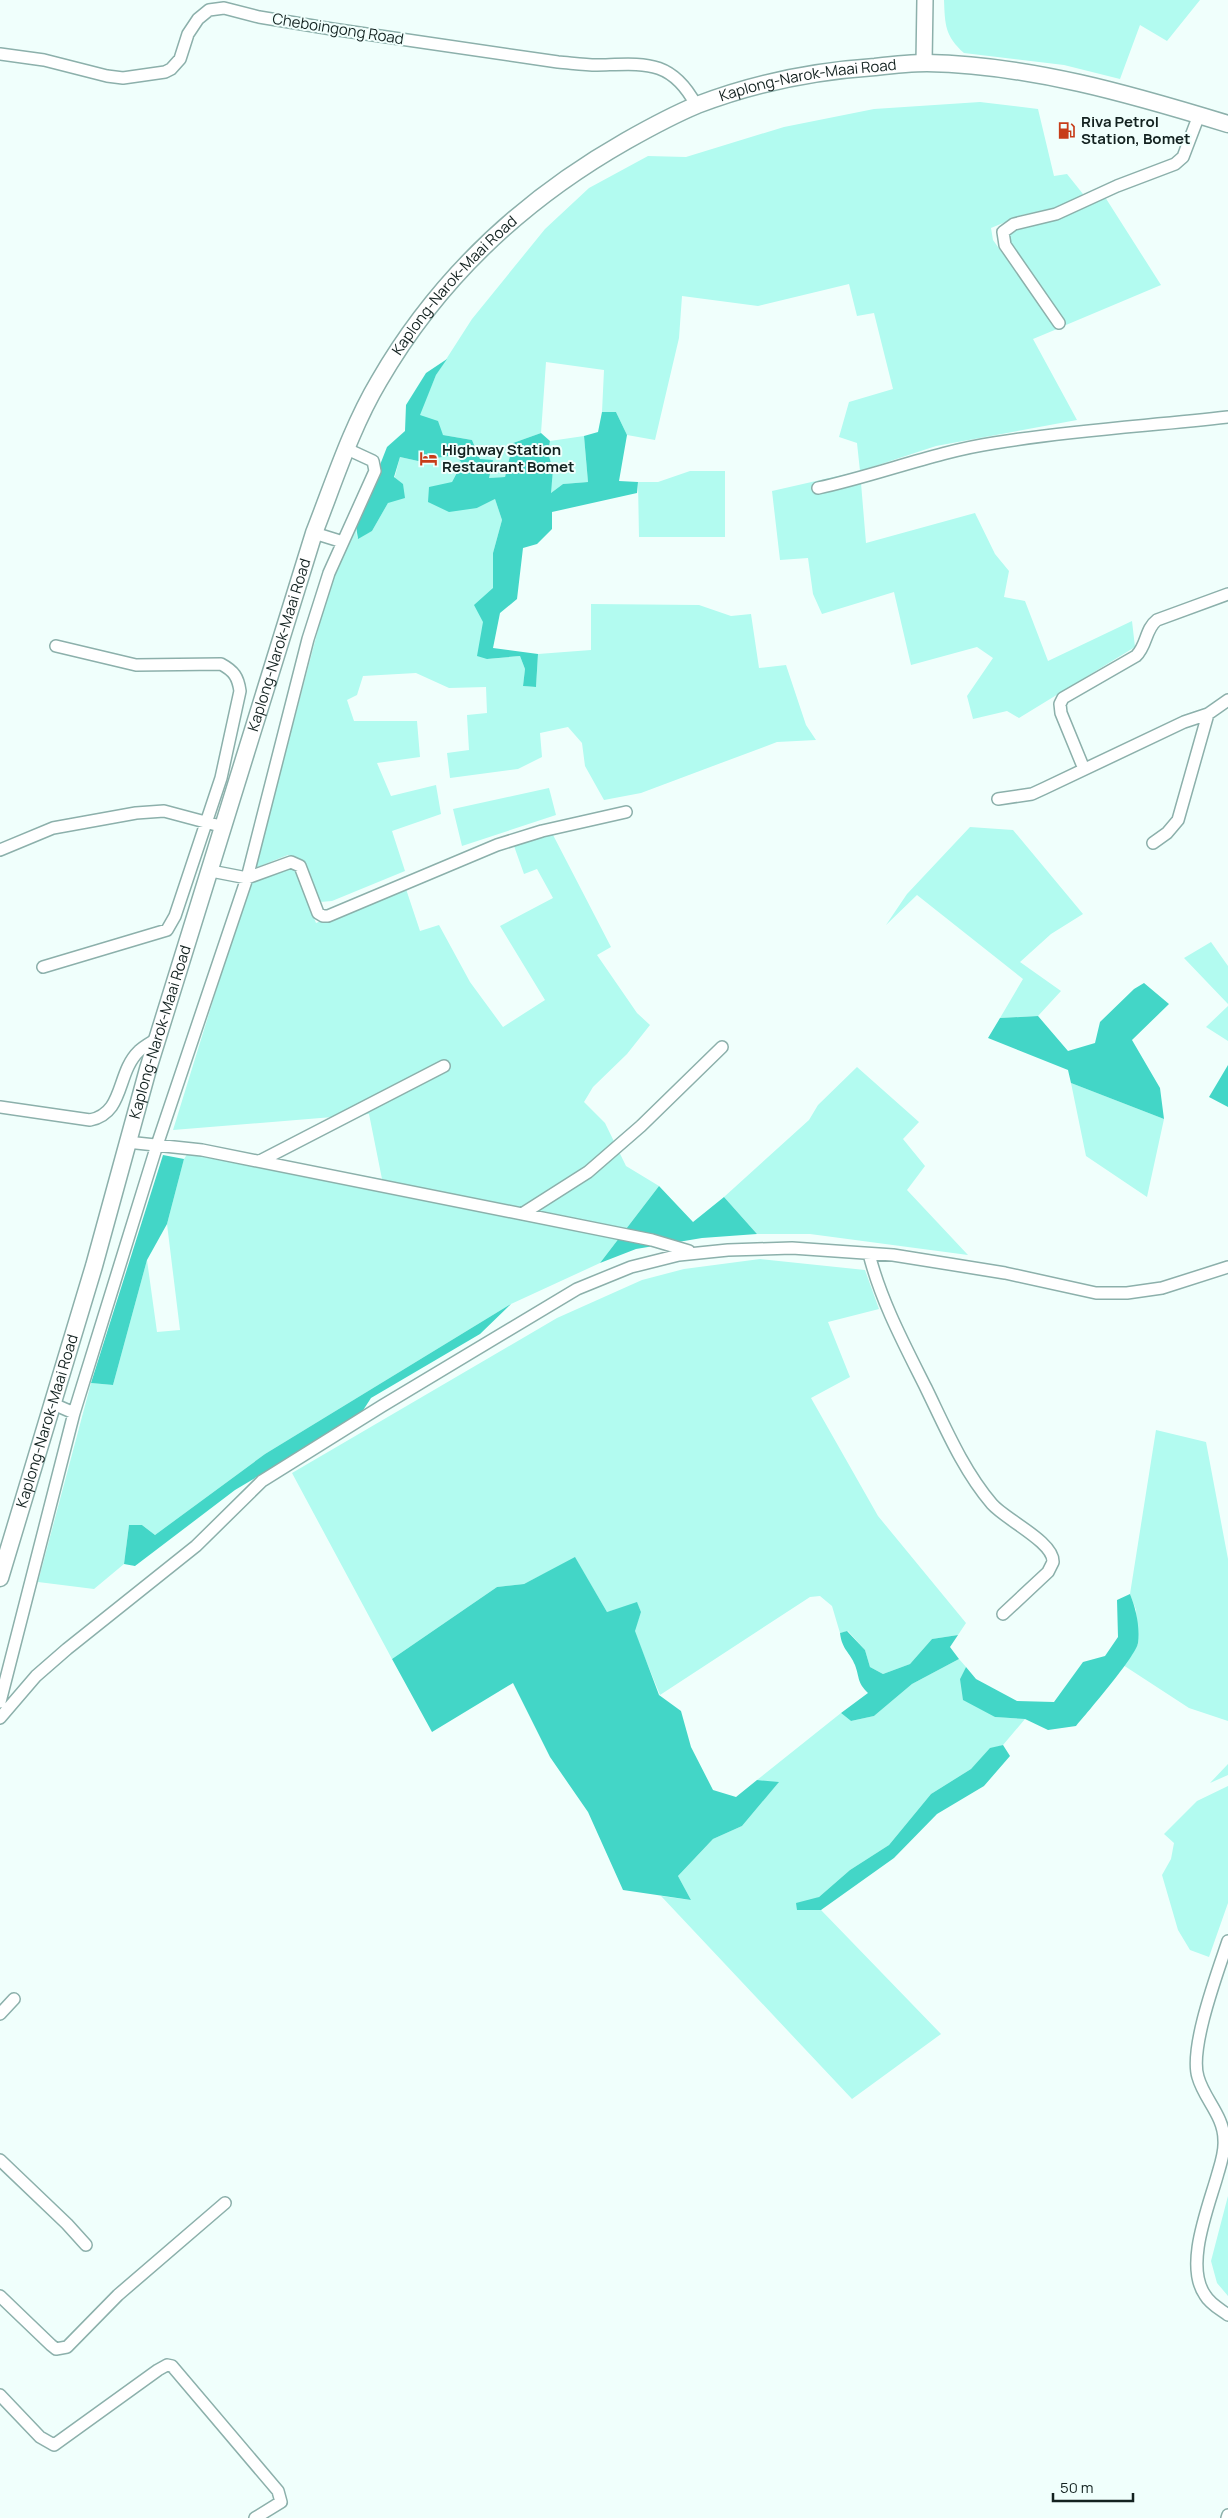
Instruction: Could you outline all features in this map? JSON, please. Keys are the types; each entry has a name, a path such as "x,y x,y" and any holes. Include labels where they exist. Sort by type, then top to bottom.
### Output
{"highway":[{"name":"Kaplong-Narok-Maai Road","path":"0,1578 51,1403 94,1266 127,1142 158,1038 314,533 368,401 397,352 459,271 518,214 570,175 649,128 696,105 779,80 848,69 924,63 955,64 1032,73 1075,81 1228,124"}],"main road":[{"path":"924,0 924,63"}],"street":[{"name":"Cheboingong Road","path":"0,54 44,60 106,76 123,78 164,72 171,69 180,59 188,34 198,19 210,10 224,8 259,17 332,29 558,62 596,65 642,62 656,66 680,82 689,92 696,105"},
{"path":"1059,323 1005,245 1003,232 1014,224 1056,214 1117,186 1175,164 1183,157 1199,115"},
{"path":"818,488 861,479 951,452 993,443 1082,431 1228,417"},
{"path":"0,1702 74,1413 157,1145 247,878 308,638 329,573 375,466 373,461 347,449"},
{"path":"314,533 343,542"},
{"path":"1084,769 1061,713 1060,704 1063,698 1136,656 1144,647 1150,627 1157,620 1228,594"},
{"path":"42,967 167,930 174,916 221,778 236,718 240,691 238,678 230,669 221,664 136,665 56,646"},
{"path":"998,799 1032,794 1184,722 1208,714 1228,700"},
{"path":"1153,843 1167,833 1178,820 1208,714"},
{"path":"0,850 53,828 136,813 164,811 224,827"},
{"path":"211,871 247,878 291,862 300,866 318,913 328,916 498,845 542,830 626,812"},
{"path":"0,1107 90,1120 103,1118 112,1107 127,1068 138,1051 158,1038"},
{"path":"522,1214 588,1172 642,1126 722,1047"},
{"path":"260,1161 444,1066"},
{"path":"127,1142 202,1150 260,1161 652,1240 694,1253"},
{"path":"0,1718 36,1676 196,1546 262,1481 382,1406 577,1289 631,1266 679,1254 792,1248 893,1254 996,1272 1096,1293 1127,1293 1162,1288 1194,1280 1228,1267"},
{"path":"869,1254 883,1299 967,1469 1004,1517 1041,1542 1052,1553 1054,1562 1048,1572 1003,1614"},
{"path":"51,1403 74,1413"},
{"path":"1228,1941 1198,2044 1196,2065 1198,2077 1221,2125 1224,2139 1220,2164 1202,2229 1197,2256 1197,2274 1204,2294 1228,2314"},
{"path":"0,2014 14,1999"},
{"path":"0,2160 67,2224 86,2245"},
{"path":"0,2296 50,2345 56,2349 67,2347 124,2290 225,2203"},
{"path":"0,2395 40,2437 54,2445 158,2370 167,2365 172,2366 278,2491 281,2502 255,2518"}],"shaded area":[{"path":"944,0 1200,0 1167,41 1140,25 1120,79 1064,65 964,53 953,41 947,30"},
{"path":"980,102 1038,109 1054,176 1067,174 1083,194 1063,206 1022,215 991,228 993,240 1057,329 1033,339 1077,420 936,446 860,471 857,443 839,437 849,402 893,389 874,313 857,316 849,284 758,306 682,296 679,338 655,440 627,435 616,412 602,412 604,370 546,362 541,433 513,443 505,477 489,478 472,440 443,435 419,415 436,375 472,319 545,229 589,188 648,156 686,157 784,127 874,109"},
{"path":"1105,197 1161,285 1066,325 1009,241 1009,235 1016,229 1060,218"},
{"path":"447,359 436,375 420,415 438,421 443,435 472,440 480,459 493,460 489,478 505,477 513,443 541,433 550,441 548,453 553,469 551,493 563,484 588,482 584,436 598,432 602,412 616,412 627,435 619,481 638,482 637,493 552,512 552,529 537,544 523,548 517,599 500,613 493,648 538,654 536,687 523,686 525,669 520,656 487,659 477,656 483,622 474,605 493,588 493,553 502,520 495,499 477,508 449,512 428,502 429,487 452,482 462,463 455,455 418,461 400,457 394,477 403,484 405,498 388,503 372,531 358,539 356,526 387,447 405,431 406,405 426,373"},
{"path":"584,436 588,482 563,484 550,494 553,469 548,453 550,441"},
{"path":"455,455 462,462 452,482 477,508 495,499 502,520 493,553 493,588 483,622 488,659 520,656 525,669 523,686 536,687 538,654 591,650 591,604 699,605 731,616 751,614 759,668 786,665 806,725 816,740 777,742 641,793 604,800 585,766 582,743 568,727 540,733 542,757 518,769 450,778 447,753 469,750 467,715 487,713 486,687 449,688 416,673 363,676 357,695 347,700 354,721 417,721 420,757 377,763 391,796 436,785 441,814 392,831 405,871 332,901 320,902 299,860 288,855 255,868 332,577 356,526 357,538 372,531 388,503 400,457 418,461"},
{"path":"690,471 725,471 725,537 639,537 638,482 658,482"},
{"path":"860,471 866,543 975,513 995,554 1009,571 1004,597 1025,601 1048,661 1132,621 1135,647 1019,718 1007,711 973,719 967,696 993,658 977,647 911,665 894,592 822,614 813,594 808,558 780,560 772,491"},
{"path":"549,788 556,815 462,846 453,809"},
{"path":"970,827 1013,830 1083,914 1051,934 1020,962 1061,991 1038,1016 1000,1018 1023,979 917,895 886,925 907,894"},
{"path":"552,833 611,947 597,955 637,1013 650,1025 627,1054 593,1087 584,1102 605,1123 626,1166 659,1186 600,1263 511,1304 265,1454 155,1535 142,1525 129,1525 124,1564 94,1589 38,1582 91,1383 113,1385 147,1260 157,1332 180,1330 167,1224 184,1159 193,1145 382,1179 369,1114 173,1130 250,881 289,867 295,870 316,923 405,886 420,931 439,925 470,982 503,1027 545,1000 500,926 553,898 537,869 524,874 514,846"},
{"path":"1211,942 1228,966 1228,1004 1184,958"},
{"path":"1144,983 1169,1004 1132,1040 1160,1088 1164,1119 1071,1083 1068,1070 988,1038 1000,1018 1038,1016 1068,1051 1095,1043 1100,1022 1134,989"},
{"path":"1228,1006 1228,1041 1206,1027"},
{"path":"1228,1065 1228,1107 1209,1097"},
{"path":"857,1067 919,1122 903,1139 925,1166 907,1190 968,1255 810,1234 757,1234 724,1197 809,1120 818,1105"},
{"path":"1071,1083 1164,1119 1147,1197 1086,1156"},
{"path":"163,1155 184,1159 167,1224 147,1260 113,1385 91,1383"},
{"path":"659,1186 693,1222 724,1197 757,1234 702,1238 636,1249 600,1263"},
{"path":"760,1259 865,1270 879,1309 828,1322 850,1377 811,1398 878,1516 966,1623 958,1635 932,1639 910,1664 883,1674 870,1667 865,1650 848,1631 840,1633 832,1606 820,1596 810,1597 660,1695 634,1631 641,1612 637,1603 607,1612 575,1558 524,1584 497,1587 392,1659 292,1473 557,1318 642,1280 684,1269"},
{"path":"511,1304 480,1334 371,1398 360,1415 235,1490 135,1566 124,1564 129,1525 142,1525 155,1535 265,1454"},
{"path":"1156,1430 1206,1442 1228,1559 1228,1721 1189,1708 1123,1665 1138,1644 1136,1610 1130,1594"},
{"path":"575,1557 607,1612 637,1602 641,1612 635,1631 659,1695 681,1711 691,1747 713,1790 736,1797 757,1780 779,1782 742,1826 713,1839 678,1876 691,1900 623,1890 588,1812 550,1757 513,1683 432,1732 392,1659 497,1587 524,1584"},
{"path":"1130,1594 1137,1618 1138,1643 1129,1660 1076,1726 1048,1730 1025,1719 995,1717 963,1700 960,1679 966,1667 976,1679 1017,1701 1054,1702 1083,1662 1105,1656 1118,1637 1117,1600"},
{"path":"847,1631 865,1650 870,1667 883,1674 910,1664 932,1639 958,1635 950,1647 959,1659 912,1684 874,1716 851,1721 841,1713 868,1693 860,1683 855,1665 842,1643 840,1633"},
{"path":"959,1659 966,1667 960,1679 995,1717 1025,1719 1003,1745 990,1749 971,1769 931,1794 889,1845 850,1870 819,1897 797,1910 821,1910 941,2034 852,2099 661,1896 691,1900 678,1876 713,1839 742,1826 778,1783 757,1780 841,1713 851,1721 874,1716 912,1684"},
{"path":"1003,1745 1010,1756 984,1786 937,1814 894,1858 821,1910 797,1910 796,1903 819,1897 850,1870 889,1845 931,1794 971,1769 990,1748"},
{"path":"1228,1764 1228,1775 1210,1783"},
{"path":"1228,1786 1228,1903 1209,1957 1190,1950 1178,1930 1162,1875 1171,1859 1174,1843 1164,1834 1197,1801"},
{"path":"1228,2196 1228,2296 1217,2283 1211,2261"}],"place":[{"name":"Riva Petrol Station, Bomet","path":"1067,131"},
{"name":"Highway Station Restaurant Bomet","path":"428,459"}]}
